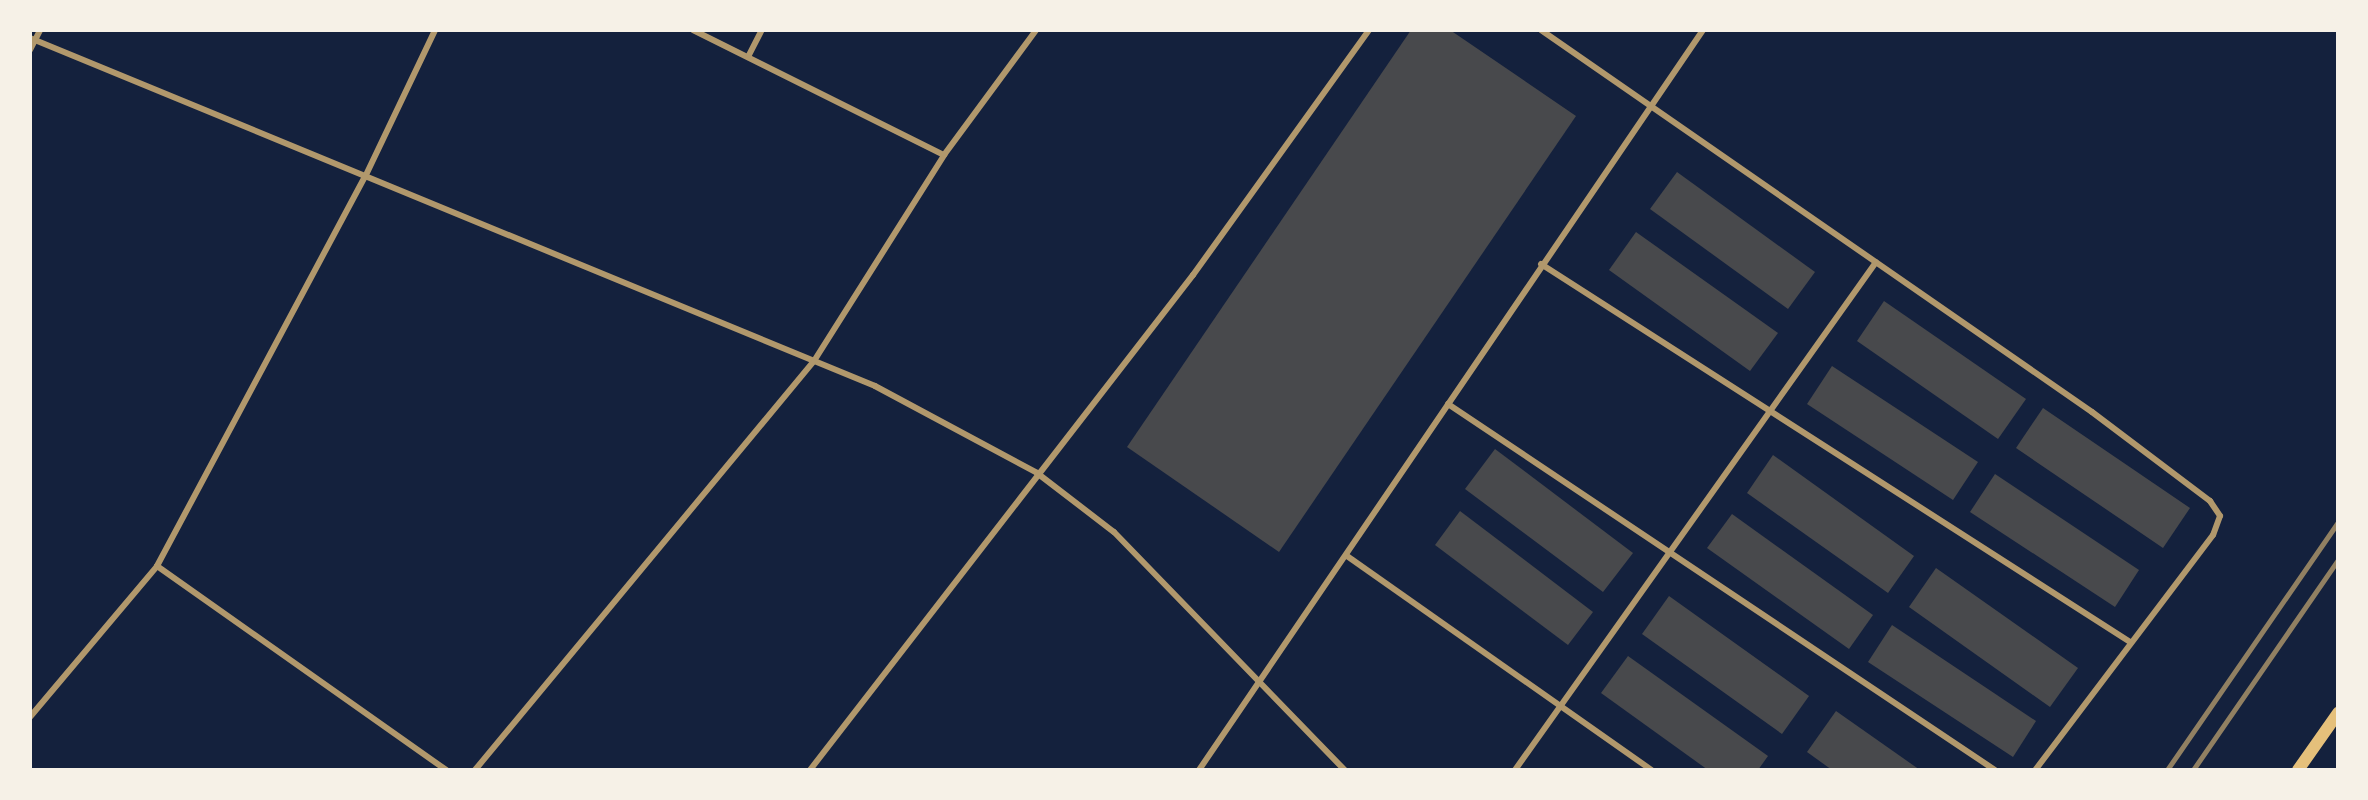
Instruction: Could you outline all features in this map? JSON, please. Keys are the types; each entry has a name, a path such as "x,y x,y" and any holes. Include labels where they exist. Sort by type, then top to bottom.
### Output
{"main road":[{"path":"2298,770 2338,713"}],"street":[{"path":"30,50 32,39 40,30"},
{"path":"30,717 157,566 365,177 435,30"},
{"path":"693,30 749,55 944,155"},
{"path":"749,55 762,30"},
{"path":"475,770 814,361 944,155 1036,30"},
{"path":"810,770 1037,473 1193,275 1368,30"},
{"path":"1541,30 1649,102 2210,501 2220,516 2213,535 2035,770"},
{"path":"1199,770 1263,682 1649,102 1703,30"},
{"path":"32,39 875,386 1037,473 1114,532 1263,682 1345,770"},
{"path":"1515,770 1876,262"},
{"path":"1541,264 1772,408 2130,642"},
{"path":"1448,404 1668,556 1995,770"},
{"path":"1347,556 1562,704 1651,770"},
{"path":"157,566 446,770"}],"building":[{"path":"1411,30 1450,30 1576,116 1279,552 1127,447"},
{"path":"1677,172 1815,272 1788,309 1650,209"},
{"path":"1636,232 1778,333 1750,371 1609,270"},
{"path":"1884,301 2026,399 1998,439 1857,341"},
{"path":"1832,366 1978,462 1953,500 1807,404"},
{"path":"2043,408 2190,508 2163,548 2016,448"},
{"path":"1495,449 1633,553 1603,592 1465,489"},
{"path":"1773,455 1914,556 1888,593 1747,493"},
{"path":"1995,474 2139,570 2115,607 1970,512"},
{"path":"1460,511 1593,612 1568,645 1435,545"},
{"path":"1732,514 1873,615 1849,649 1707,548"},
{"path":"1936,568 2078,668 2050,707 1909,607"},
{"path":"1669,596 1809,696 1782,734 1642,634"},
{"path":"1892,625 2036,721 2013,757 1868,662"},
{"path":"1628,656 1768,756 1758,770 1708,770 1601,693"},
{"path":"1836,711 1920,770 1832,770 1807,752"}],"railway":[{"path":"2167,770 2338,522"},
{"path":"2193,770 2338,560"}]}
